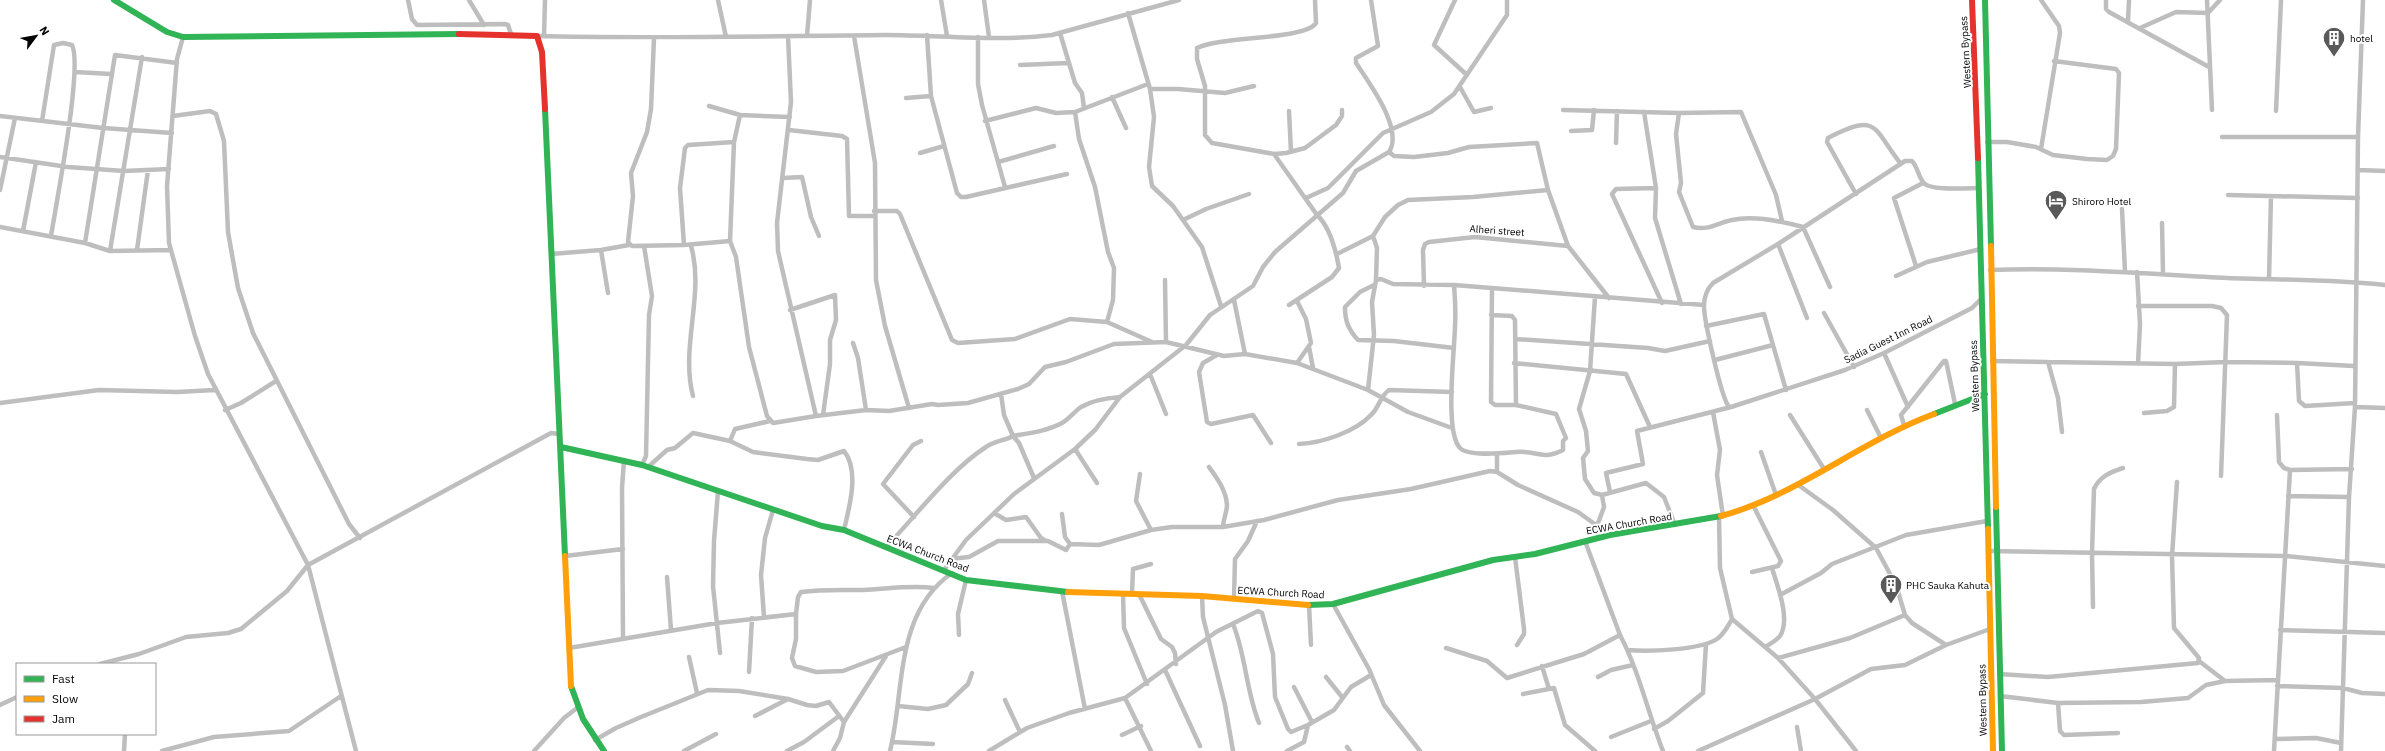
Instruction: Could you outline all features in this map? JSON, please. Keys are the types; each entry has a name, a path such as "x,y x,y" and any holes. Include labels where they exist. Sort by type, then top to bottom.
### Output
{"street":[{"path":"114,0 168,32 182,37 511,34 654,38 927,35 1031,38 1060,33 1179,0"},
{"path":"408,0 412,19 417,25 505,24 511,34"},
{"path":"470,0 484,25"},
{"path":"545,0 541,36 571,684 577,708 595,740 604,751"},
{"path":"718,0 726,37"},
{"path":"807,36 810,0"},
{"path":"941,0 947,36"},
{"path":"984,0 989,37"},
{"path":"1152,0 1155,6"},
{"path":"1315,0 1316,23 1311,28 1278,36 1215,42 1198,48 1196,59 1202,74 1206,93 1204,116 1205,135 1207,140 1212,143 1274,154 1291,152 1305,148 1336,125 1342,116 1342,110"},
{"path":"944,570 950,559 966,540 994,513 1034,478 1075,449 1095,430 1120,397 1186,345 1196,330 1221,306 1234,300 1253,286 1262,267 1275,252 1343,193 1356,171 1389,152 1393,137 1392,129 1386,113 1356,63 1356,58 1378,46 1371,0"},
{"path":"1455,0 1434,44 1467,75"},
{"path":"1306,198 1328,188 1368,145 1383,133 1431,112 1460,87 1507,15 1507,0"},
{"name":"Western Bypass","path":"1972,0 1981,249 1993,751"},
{"name":"Western Bypass","path":"1985,0 1999,674 2002,751"},
{"path":"2041,0 2059,26 2041,149"},
{"path":"2106,0 2107,11 2128,21 2209,67"},
{"path":"2128,21 2129,0"},
{"path":"2207,0 2212,110"},
{"path":"2140,28 2176,12 2208,13 2220,0"},
{"path":"2276,111 2281,0"},
{"path":"2341,751 2340,742 2346,632 2349,497 2355,405 2354,366 2358,137 2363,0"},
{"path":"1128,13 1150,89 1154,117 1149,167 1152,186 1173,206 1206,254 1221,306"},
{"path":"1060,33 1075,83 1082,93 1084,108"},
{"path":"927,35 931,96 957,193 961,197 1067,174"},
{"path":"788,36 790,117 777,223 778,250 790,310 816,416"},
{"path":"854,36 875,163 874,265 879,302 909,408"},
{"path":"978,36 978,84 985,121 1005,187"},
{"path":"182,37 176,63 166,212 171,250 195,336 215,390 308,565 356,751"},
{"path":"629,245 634,196 631,173 647,132 651,109 654,38"},
{"path":"42,121 54,45 63,42 72,45 74,49 74,72 68,124 51,236"},
{"path":"85,243 115,55 142,57 176,63"},
{"path":"110,251 142,57"},
{"path":"1987,142 2007,142 2036,147 2052,155 2108,160 2113,156 2116,148 2119,73 2116,69 2054,61"},
{"path":"1020,65 1068,63"},
{"path":"74,72 112,74"},
{"path":"985,121 1036,108 1056,112 1075,112 1148,84"},
{"path":"1150,89 1178,89 1206,93 1231,93 1254,86"},
{"path":"1460,87 1474,112 1491,108"},
{"path":"906,98 931,96"},
{"path":"1112,97 1126,128"},
{"path":"710,106 740,115 790,117"},
{"path":"1563,110 1743,113 1776,195 1782,222"},
{"path":"1571,131 1592,130 1594,110"},
{"path":"173,116 210,111 216,114 224,141 228,232 238,288 253,333 349,524 360,538"},
{"path":"1289,111 1291,152"},
{"path":"1616,143 1617,111"},
{"path":"1075,112 1079,139 1096,187 1108,252 1114,268 1113,300 1107,322"},
{"path":"1644,112 1656,188 1655,218 1680,304"},
{"path":"1679,113 1676,134 1681,182 1679,191 1693,227 1713,227 1732,220 1782,222 1803,228 1830,287"},
{"path":"740,115 734,142 730,241 736,257 749,347 770,421"},
{"path":"0,116 103,128 172,133"},
{"path":"0,190 16,118"},
{"path":"1856,194 1827,142 1828,138 1840,131 1870,124 1877,129 1901,164"},
{"path":"789,130 826,134 847,139 849,216 897,211 900,214 952,340 958,343 1015,339 1070,319 1107,322 1153,342"},
{"path":"2222,137 2358,137"},
{"path":"684,245 680,188 686,148 688,145 734,142"},
{"path":"1389,152 1394,156 1414,157 1448,153 1469,147 1534,142 1539,145 1548,190 1568,246 1610,298"},
{"path":"920,153 944,146"},
{"path":"998,162 1054,146"},
{"path":"1274,154 1317,215 1324,222 1337,254 1340,268 1332,277 1289,305"},
{"path":"0,157 124,171 169,169"},
{"path":"1729,407 1706,326 1704,305 1708,288 1713,283 1778,244 1905,161 1912,161 1923,182 1931,188 1979,188"},
{"path":"22,231 36,162"},
{"path":"137,250 148,170"},
{"path":"2358,170 2385,171"},
{"path":"783,178 802,177 811,217 819,236"},
{"path":"1916,266 1894,200 1896,196 1923,182"},
{"path":"1656,188 1616,189 1612,194 1662,303"},
{"path":"1337,254 1373,236 1384,217 1398,205 1408,200 1548,190"},
{"path":"1183,220 1206,209 1249,194"},
{"path":"2228,195 2358,198"},
{"path":"2269,279 2271,196"},
{"path":"2122,208 2125,272"},
{"path":"2162,223 2163,273"},
{"path":"0,227 85,243 110,251 122,253 137,250 171,250"},
{"path":"1368,390 1373,340 1374,285 1376,280 1377,248 1373,236"},
{"name":"Alheri street","path":"1424,286 1423,250 1425,244 1429,242 1475,237 1568,246"},
{"path":"551,254 601,250 629,245 691,246 730,241"},
{"path":"1778,244 1807,318"},
{"path":"644,246 652,296 649,315 645,466"},
{"path":"691,246 693,254 694,301 688,371 694,396"},
{"path":"1896,276 1916,266 1981,249"},
{"path":"601,250 608,294"},
{"path":"1990,270 2138,272 2356,282 2385,285"},
{"path":"2138,272 2138,364"},
{"path":"1165,280 1166,342"},
{"path":"1376,280 1393,284 1424,286 1454,285 1662,303 1704,305"},
{"path":"1374,285 1360,292 1344,307 1345,320 1351,332 1358,340 1373,340 1454,348"},
{"path":"1454,285 1452,428 1461,449 1497,455 1520,452 1550,456 1563,449 1563,441 1566,438 1556,414 1516,405 1495,405 1491,402 1492,288"},
{"path":"790,310 836,295 836,320 830,340 830,364 823,415"},
{"path":"1595,297 1590,371 1578,409 1586,431 1588,451 1583,458 1585,479 1588,486 1594,493 1602,495 1646,483 1664,497 1675,525"},
{"name":"Sadia Guest Inn Road","path":"1650,427 1713,412 1786,390 1854,367 1972,308 1981,299"},
{"path":"1234,300 1245,354"},
{"path":"1297,301 1306,319 1310,335 1313,368"},
{"path":"2138,306 2199,305 2221,308 2227,315 2221,476"},
{"path":"1972,308 1982,314"},
{"path":"1824,313 1854,367"},
{"path":"1706,326 1764,314 1786,390"},
{"path":"1491,315 1514,317 1516,405"},
{"path":"1515,339 1648,348 1662,351 1710,342"},
{"path":"730,441 735,429 770,421 773,423 866,410 889,411 932,404 968,403 1001,394 1028,384 1045,367 1066,362 1114,344 1153,342 1186,345 1217,355 1224,356 1245,354 1297,363 1368,390 1403,410 1452,428"},
{"path":"853,343 858,358 866,410"},
{"path":"1715,360 1773,345"},
{"path":"1297,363 1310,347"},
{"path":"1884,353 1908,407"},
{"path":"1217,355 1203,363 1199,372 1206,422 1211,424 1253,415 1271,443"},
{"path":"1904,425 1901,417 1944,360 1946,361 1956,404"},
{"path":"1992,362 2175,364 2226,362 2298,363 2354,366"},
{"path":"2048,362 2058,398 2062,432"},
{"path":"1514,363 1626,374 1650,427 1636,432 1643,466 1606,474 1610,492"},
{"path":"2298,363 2299,401 2301,404 2305,406 2355,405 2385,408"},
{"path":"2144,413 2167,411 2174,407 2175,364"},
{"path":"1150,374 1166,414"},
{"path":"225,410 241,404 276,381"},
{"path":"1299,444 1310,444 1350,429 1371,416 1381,398 1389,390 1397,389 1452,392"},
{"path":"0,403 99,390 177,392 215,390"},
{"path":"1001,394 1004,415 1019,443 1034,478"},
{"name":"ECWA Church Road","path":"561,447 624,460 645,466 822,526 844,530 966,580 1062,591 1202,596 1309,605 1333,604 1429,579 1467,567 1564,548 1610,535 1721,516 1776,495 1904,425 1985,394"},
{"path":"886,547 937,492 984,448 1014,436 1050,428 1062,422 1082,407 1102,398 1120,397"},
{"path":"1866,410 1881,438"},
{"path":"1713,412 1720,450 1717,475 1721,516 1720,568 1732,619 1778,658 1815,699 1856,751"},
{"path":"1790,415 1824,469"},
{"path":"2277,415 2279,462 2284,468 2290,470 2352,469"},
{"path":"645,466 662,453 675,448 693,433 730,441 753,452 818,460 844,451 848,458 853,477 844,530"},
{"path":"104,663 139,654 186,637 228,633 241,629 287,590 308,565 551,434 559,434"},
{"path":"914,518 883,484 913,445 921,441"},
{"path":"1075,449 1097,483"},
{"path":"1761,452 1776,495"},
{"path":"1497,455 1497,472"},
{"path":"623,638 622,488 624,460"},
{"path":"1209,467 1220,483 1225,497 1227,506 1223,527"},
{"path":"2093,607 2092,553 2094,489 2097,482 2105,475 2124,468"},
{"path":"2274,751 2290,470"},
{"path":"1070,544 1099,545 1151,530 1172,527 1223,527 1257,521 1338,500 1411,489 1477,473 1497,472 1518,485 1578,512 1610,535"},
{"path":"1140,474 1136,501 1151,530"},
{"path":"2177,482 2172,556 2174,628 2199,661 2225,681"},
{"path":"1797,484 1833,510 1876,548 1896,585 1906,615 1912,622 1946,645"},
{"path":"718,490 713,566 720,654"},
{"path":"1597,526 1604,507 1602,495"},
{"path":"2288,496 2349,497"},
{"path":"1752,572 1778,566 1780,561 1753,505"},
{"path":"764,616 761,575 765,538 773,510"},
{"path":"994,513 1006,520 1026,517 1041,538 1066,550 1070,544"},
{"path":"1062,514 1065,537 1070,544"},
{"path":"1234,599 1235,558 1250,536 1257,521"},
{"path":"1780,595 1821,573 1832,564 1906,535 1987,521"},
{"path":"950,559 969,557 998,541 1048,541"},
{"path":"1586,541 1620,635 1628,650 1651,721 1663,751"},
{"path":"565,556 623,549"},
{"path":"1988,551 2172,556 2285,556 2385,566"},
{"path":"1515,557 1524,629 1523,637 1516,645"},
{"path":"1132,594 1133,569 1151,564"},
{"path":"1765,647 1779,637 1782,632 1784,611 1772,568"},
{"path":"890,751 906,647 916,617 934,588 952,573"},
{"path":"666,576 671,630"},
{"path":"959,635 958,614 966,580"},
{"path":"906,647 886,656 843,671 816,672 795,666 792,658 796,639 798,597 801,592 829,588 862,590 918,586 934,588"},
{"path":"1062,591 1085,709"},
{"path":"1123,594 1124,628 1147,684"},
{"path":"1139,594 1161,639 1172,647 1175,653 1176,664"},
{"path":"1202,596 1208,639 1225,705 1233,751"},
{"path":"989,751 1020,732 1069,713 1125,698 1176,664 1208,639 1233,624 1260,611 1266,601"},
{"path":"1333,604 1371,675 1391,717 1420,751"},
{"path":"1309,605 1311,645"},
{"path":"1260,611 1273,654 1275,697 1285,722 1291,732 1334,710 1342,697 1351,687 1371,675"},
{"path":"569,648 717,623 764,616 796,614"},
{"path":"1778,658 1850,638 1906,615"},
{"path":"749,672 752,618"},
{"path":"1628,650 1647,652 1706,644 1724,632 1732,619"},
{"path":"1233,624 1244,655 1253,709 1259,723"},
{"path":"1698,751 1815,699 1871,669 1905,665 1946,645 1990,629"},
{"path":"2280,630 2385,632"},
{"path":"1446,648 1487,661 1507,678 1584,654 1620,635"},
{"path":"1654,729 1668,721 1703,693 1706,644"},
{"path":"833,751 840,738 844,722 886,656"},
{"path":"689,657 697,693"},
{"path":"1999,674 2048,677 2194,664 2199,661"},
{"path":"1598,677 1611,670 1633,665"},
{"path":"1542,666 1549,689"},
{"path":"1165,670 1200,746"},
{"path":"898,706 928,709 946,705 968,684 972,673"},
{"path":"1326,677 1342,697"},
{"path":"2000,696 2058,703 2141,702 2188,698 2206,685 2225,681 2343,688 2362,693 2385,694"},
{"path":"1287,751 1304,742 1310,723 1294,687"},
{"path":"595,740 616,728 697,693 721,689 788,699 807,705 816,706 829,702 844,722"},
{"path":"1523,694 1555,689 1566,727 1595,751"},
{"path":"162,751 214,737 289,731 341,696"},
{"path":"0,705 16,697"},
{"path":"1125,698 1141,726 1151,751"},
{"path":"755,716 788,699"},
{"path":"1005,700 1020,732"},
{"path":"2058,703 2060,731 2064,735 2118,733"},
{"path":"534,751 564,718 577,708"},
{"path":"787,751 804,742 839,716"},
{"path":"1611,737 1651,721"},
{"path":"1122,735 1141,726"},
{"path":"1797,727 1801,751"},
{"path":"684,751 716,734"},
{"path":"124,751 125,735"},
{"path":"2275,739 2316,738 2340,742"},
{"path":"892,742 933,744"}],"traffic: fast":[{"path":"114,0 167,32 183,37 459,34"},
{"path":"1985,0 1991,246"},
{"path":"545,109 565,556"},
{"path":"1978,158 1988,529"},
{"path":"1934,414 1985,394"},
{"path":"561,447 642,465 822,526 844,530 966,580 1068,592"},
{"path":"1996,507 2002,751"},
{"path":"1308,605 1333,604 1493,560 1535,554 1610,535 1721,516"},
{"path":"571,686 583,719 604,751"}],"traffic: slow":[{"path":"1991,246 1996,507"},
{"path":"1721,516 1749,507 1776,495 1907,425 1934,414"},
{"path":"1988,529 1993,751"},
{"path":"565,556 571,686"},
{"path":"1068,592 1202,596 1308,605"}],"traffic: jam":[{"path":"1972,0 1978,158"},
{"path":"459,34 537,36 542,52 545,109"}],"place":[{"name":"hotel","path":"2334,58"},
{"name":"Shiroro Hotel","path":"2056,220"},
{"name":"PHC Sauka Kahuta","path":"1891,604"}]}
